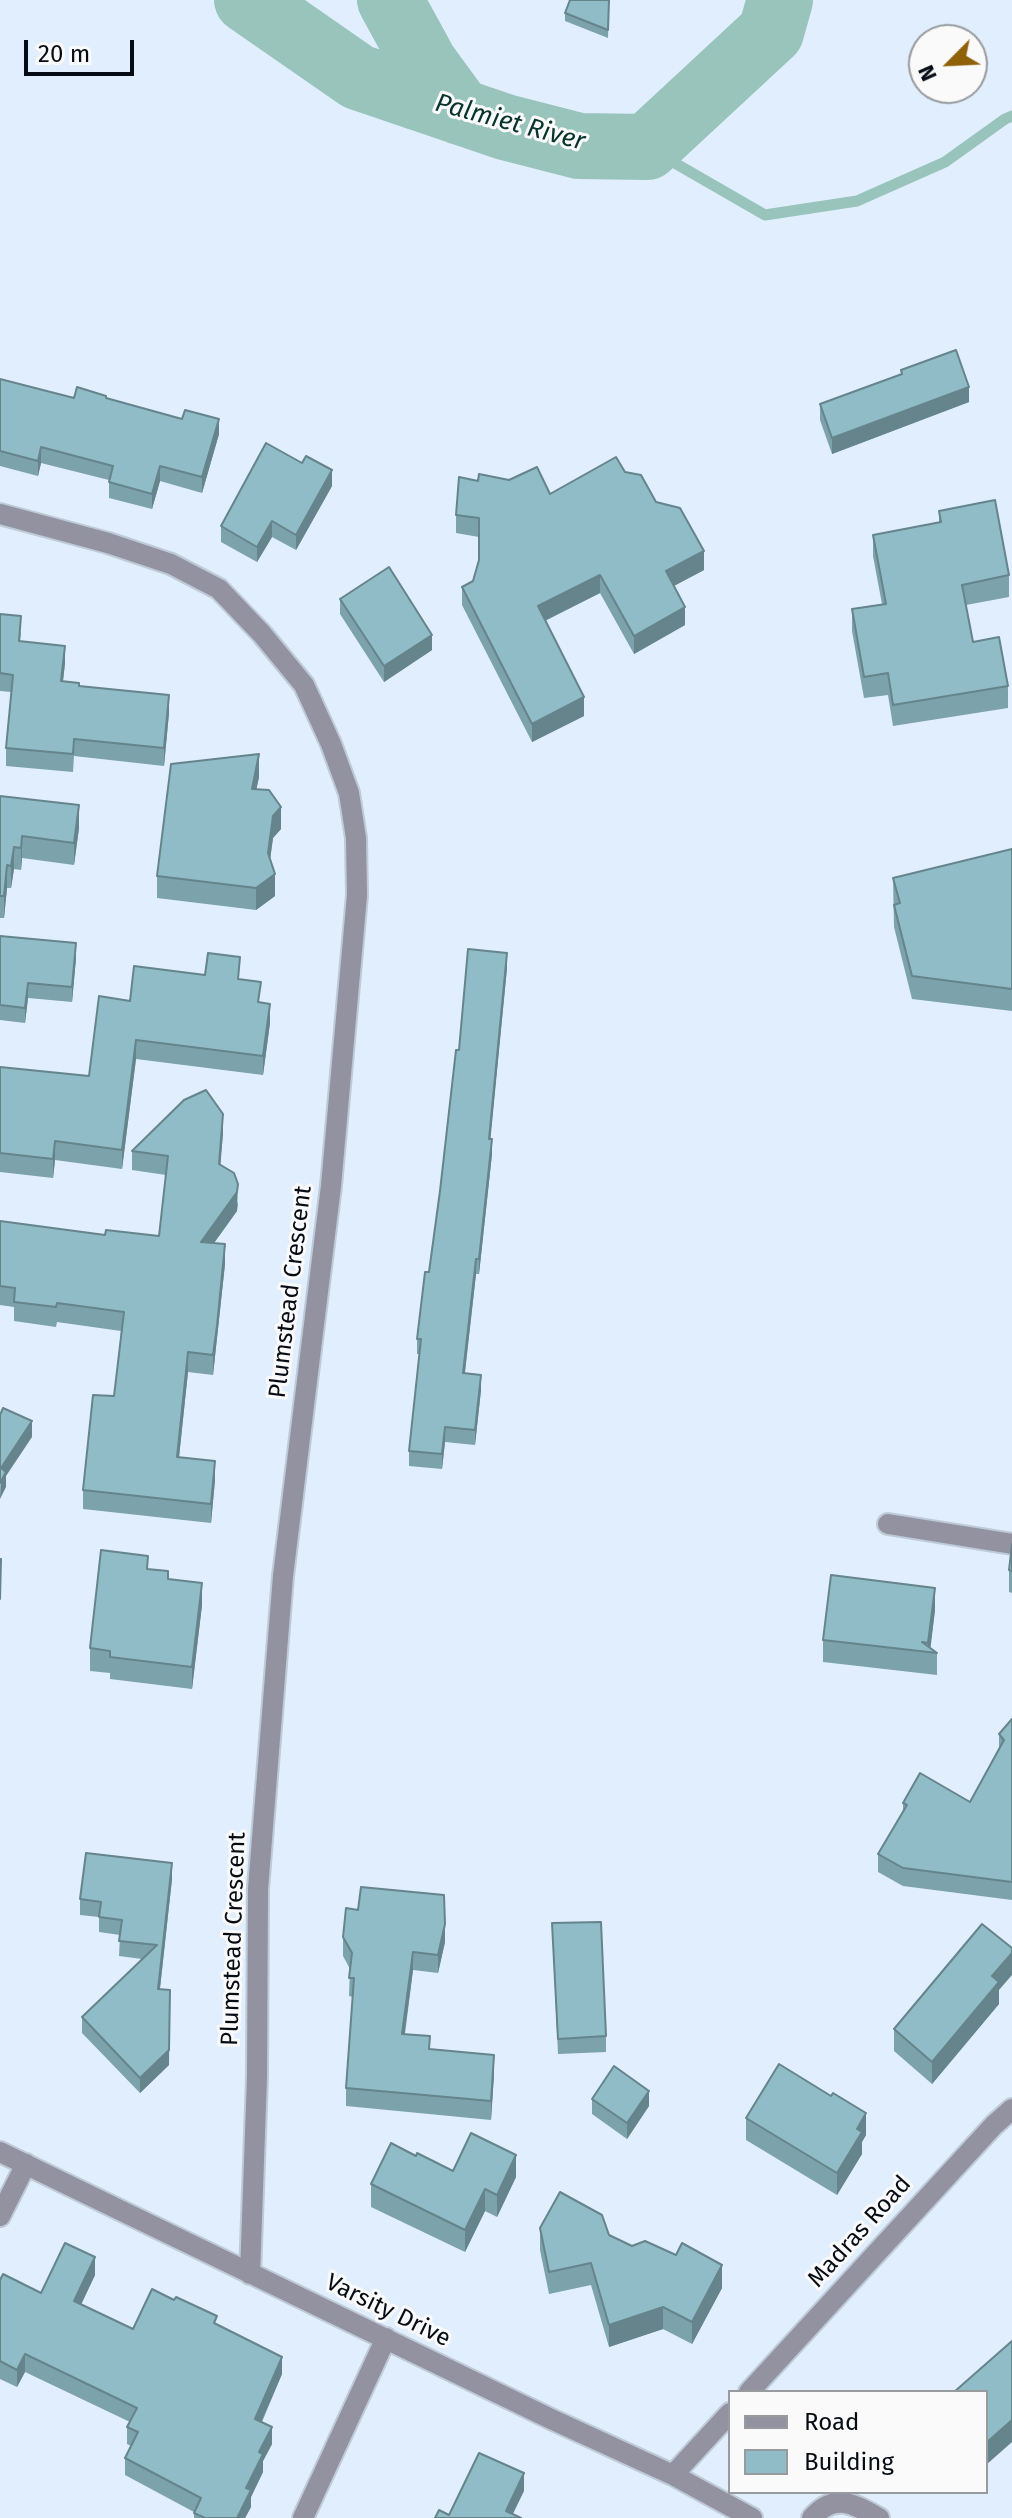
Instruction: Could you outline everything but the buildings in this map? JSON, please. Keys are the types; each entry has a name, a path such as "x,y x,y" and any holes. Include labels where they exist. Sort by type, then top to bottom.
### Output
{"street":[{"name":"Plumstead Crescent","path":"0,514 108,543 171,564 219,589 304,685 349,793 356,838 357,895 331,1186 283,1576 258,1889 257,2077 250,2274"},
{"path":"888,1524 1012,1544"},
{"name":"Madras Road","path":"751,2390 1012,2109"},
{"name":"Varsity Drive","path":"0,2152 673,2475 752,2518"},
{"path":"0,2216 26,2164"},
{"path":"303,2518 386,2338"},
{"path":"673,2475 728,2415"},
{"path":"812,2518 826,2505 834,2503 846,2503 879,2518"}],"waterway":[{"name":"Palmiet River","path":"247,0 358,77 505,127 579,146 647,147 771,32 780,0"},
{"path":"390,0 425,64 460,112"},
{"path":"647,147 765,215 857,201 945,162 1012,116"}]}
